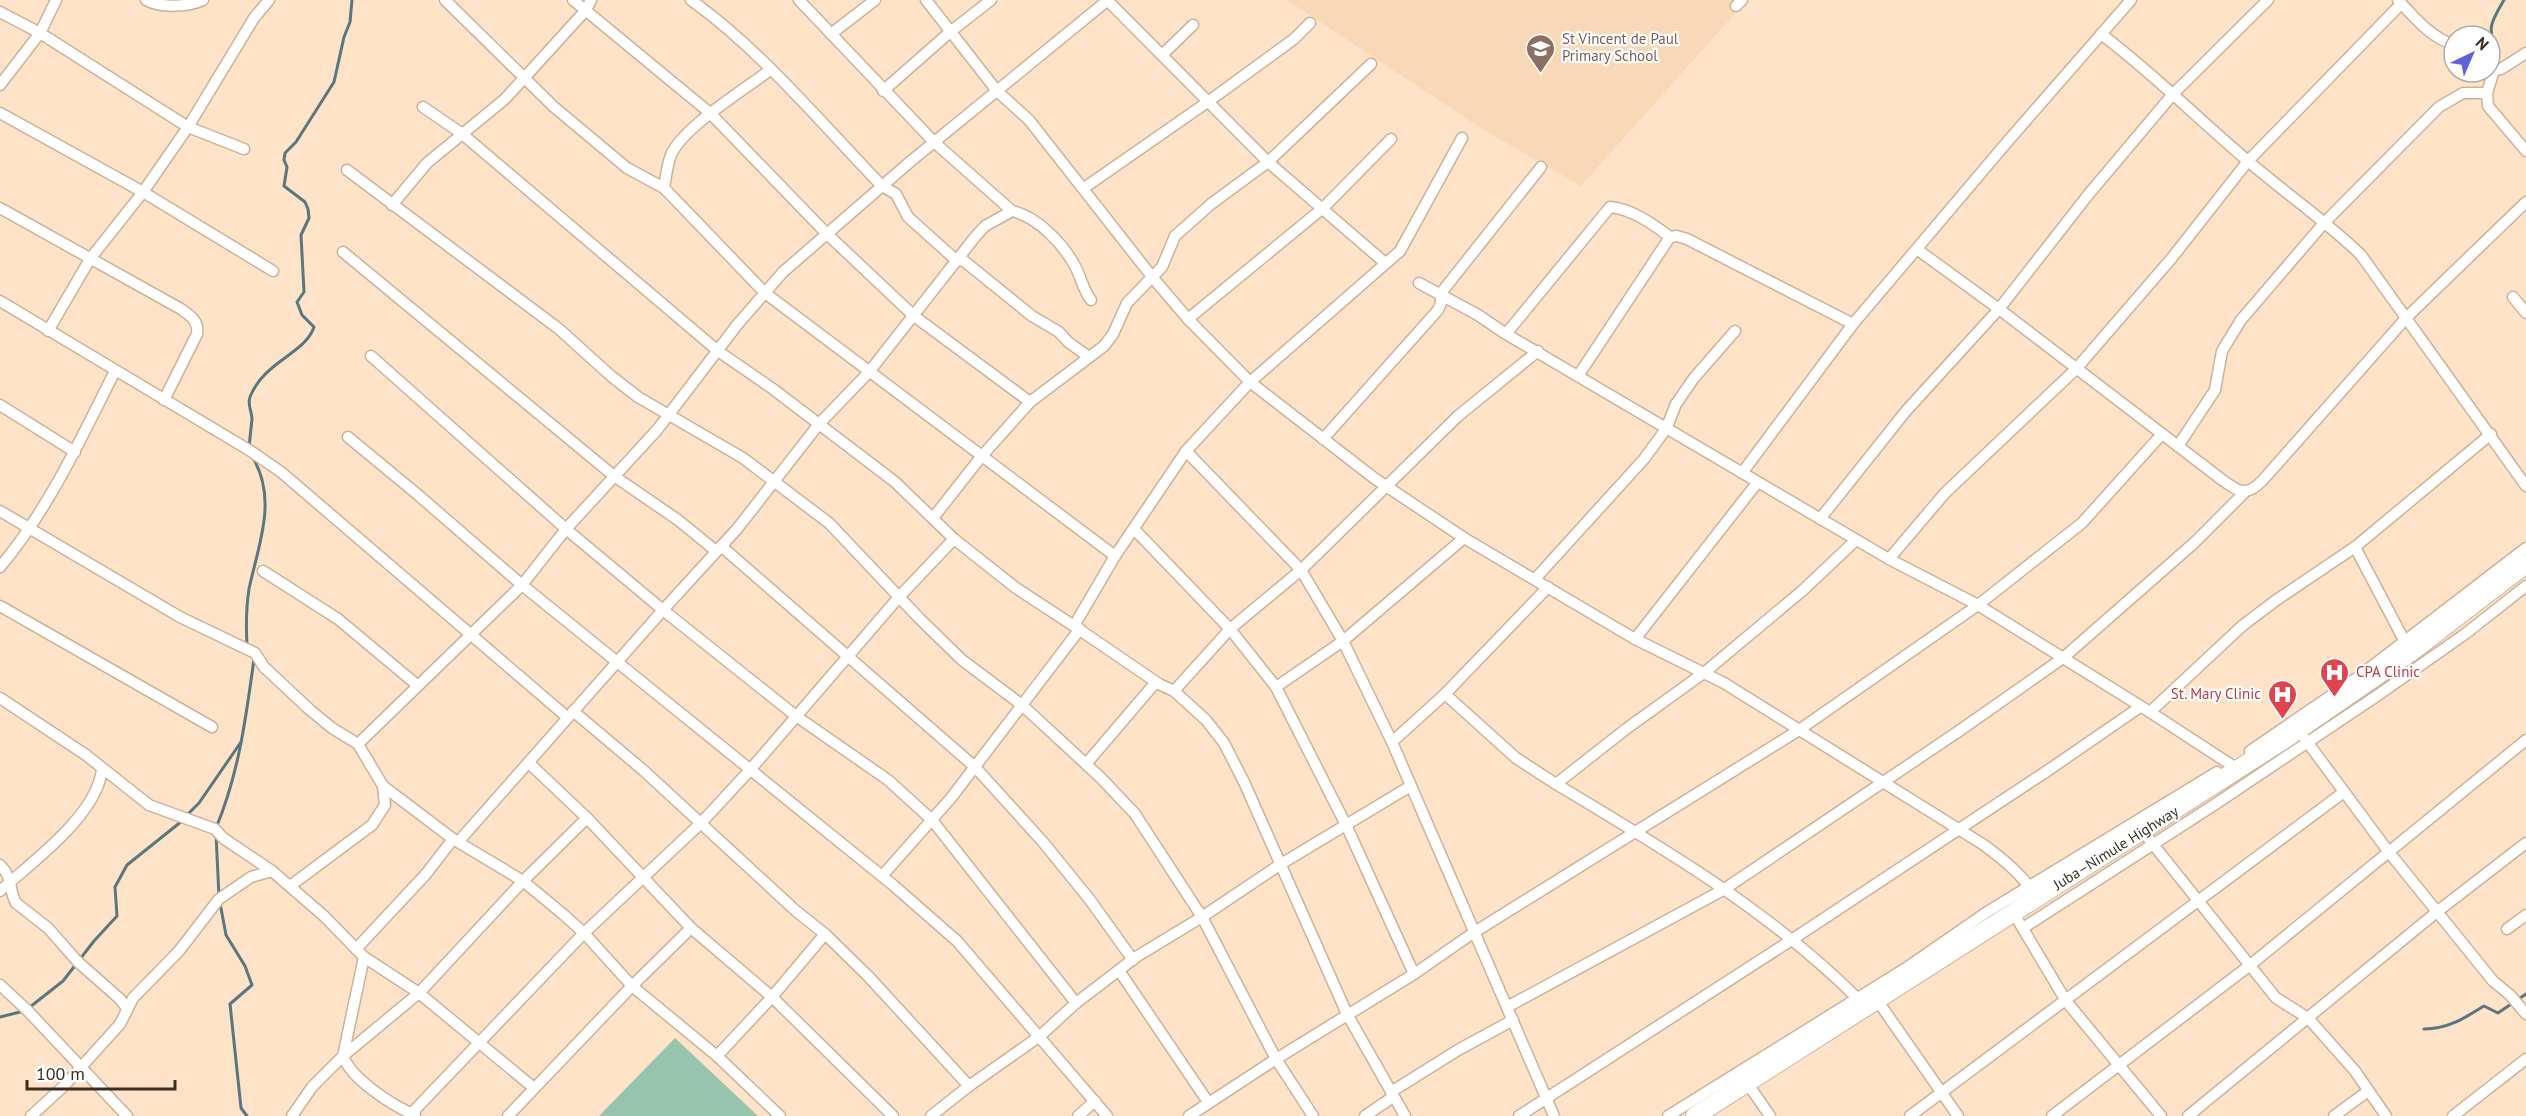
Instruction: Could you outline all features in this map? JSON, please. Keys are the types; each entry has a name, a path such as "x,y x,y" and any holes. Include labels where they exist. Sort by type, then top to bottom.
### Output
{"main road":[{"name":"Juba–Nimule Highway","path":"1695,1116 2013,912 2033,892 2148,837 2234,768 2303,736 2408,646 2456,618 2526,564"}],"street":[{"path":"0,85 39,33 56,0"},
{"path":"146,0 154,5 194,4 203,0"},
{"path":"48,331 90,259 143,192 188,127 254,18 269,0"},
{"path":"445,0 523,78 627,168 664,188 765,293 1115,556"},
{"path":"573,0 589,5 710,113 826,233 914,316 1030,402"},
{"path":"691,0 725,25 882,186 896,194 908,218 956,260 964,261 1032,316 1059,332 1068,342 1089,357"},
{"path":"799,0 883,91 934,142 1012,211 1040,225 1076,268 1091,300"},
{"path":"831,34 875,0"},
{"path":"926,0 997,91 1029,120 1153,278 1188,319 1250,382 1386,487 1464,538 1635,639 1705,672 1885,781 1990,850 2033,892"},
{"path":"883,91 950,32 991,0"},
{"path":"358,744 522,585 566,529 657,430 668,413 783,272 934,142 1107,0 1268,162 1384,262"},
{"path":"1742,473 1853,324 2131,0"},
{"path":"1820,519 1906,411 1999,309 2088,195 2173,94 2268,0"},
{"path":"1889,559 1945,493 2076,369 2171,259 2248,161 2399,2 2442,41"},
{"path":"392,205 426,163 460,133 485,117 589,5"},
{"path":"0,12 39,33 188,127 244,148"},
{"path":"1084,188 1294,39 1310,23"},
{"path":"1163,54 1193,25"},
{"path":"2101,34 2140,63 2248,161 2361,255 2408,317 2526,486"},
{"path":"2502,68 2526,52"},
{"path":"933,518 981,457 1030,402 1104,346 1113,334 1127,303 1162,267 1174,236 1211,204 1268,162 1371,63"},
{"path":"664,188 671,157 676,147 710,113 770,70"},
{"path":"2489,84 2488,106 2526,151"},
{"path":"2178,446 2215,390 2222,351 2229,337 2324,223 2439,107 2463,93 2487,93"},
{"path":"423,107 460,133 718,351 895,482 954,539 1016,588 1156,682 1174,691 1206,720 1224,743 1281,864 1347,1014 1405,1116"},
{"path":"0,113 143,192 273,271"},
{"path":"882,876 932,820 1022,705 1077,627 1115,556 1186,451 1250,382 1384,262 1400,251 1462,138"},
{"path":"1188,319 1323,208 1391,139"},
{"path":"1323,440 1438,310 1441,293 1541,167"},
{"path":"347,170 559,329 638,397 716,440 775,480 829,523 962,660 1022,705 1086,764 1135,814 1202,917 1276,1059 1313,1116"},
{"path":"1918,250 2221,479 2238,491 2245,492 2253,490 2262,481 2408,317 2526,202"},
{"path":"1506,334 1610,207 1656,226 1670,237 1677,236 1687,239 1853,324"},
{"path":"0,208 181,309 198,324 194,343 164,400"},
{"path":"954,539 899,597 750,770 701,823 584,933 413,1115 395,1106 346,1066 343,1056 360,953 456,840 529,763 570,714 719,549 819,424 868,372 914,316 956,260 986,226 1012,211"},
{"path":"1578,376 1670,237"},
{"path":"343,252 614,476 719,549 848,656 975,767 1050,850 1090,900 1132,960"},
{"path":"1419,283 1441,293 1757,483 1889,559 1978,605 2145,709 2234,768"},
{"path":"2512,297 2526,313"},
{"path":"0,301 281,472 470,635 643,770 796,911 825,934 868,976 969,1086"},
{"path":"1535,579 1644,459 1666,429 1676,404 1694,378 1735,332"},
{"path":"1174,691 1230,629 1301,570 1458,416 1538,351"},
{"path":"371,356 566,529 663,610 796,716 888,780 932,820 1076,1003"},
{"path":"0,567 29,530 75,452 115,371"},
{"path":"0,405 75,452"},
{"path":"1189,1116 1347,1014 1414,974 1473,933 1799,730 1978,605 2082,523 2162,434"},
{"path":"1520,1116 2145,709 2242,626 2355,547 2491,434"},
{"path":"348,438 522,585 882,876 957,941 1107,1116"},
{"path":"1186,451 1301,570 1343,641 1392,742 1409,787 1554,1116"},
{"path":"1635,639 1757,483"},
{"path":"1507,1007 1723,890 2063,657 2194,543 2245,492"},
{"path":"0,511 180,617 255,653 264,667 310,710 332,729 358,744 383,786 456,840 523,881 584,933 632,986 717,1056 780,1116"},
{"path":"1134,530 1230,629 1276,687 1347,826 1414,974"},
{"path":"1276,687 1343,641 1464,538"},
{"path":"1556,784 1626,729 1705,672 1802,591 1856,540"},
{"path":"2355,547 2408,646"},
{"path":"1668,1116 2234,768 2358,677 2408,646 2526,548"},
{"path":"264,571 338,620 417,685"},
{"path":"2023,928 2148,837 2214,805 2303,736 2465,634 2526,586"},
{"path":"1392,742 1445,694 1548,587"},
{"path":"0,606 212,727"},
{"path":"2456,618 2465,634"},
{"path":"1086,764 1156,682"},
{"path":"1445,694 1516,758 1635,831 1793,939 1857,998"},
{"path":"0,698 86,755 102,770 149,805 215,829 223,838 290,886 360,953 419,993 534,1089"},
{"path":"2303,736 2388,851 2438,910 2493,981 2510,995 2526,1014"},
{"path":"2052,1116 2249,966 2526,741"},
{"path":"529,763 587,818 691,928 772,997 893,1116"},
{"path":"0,891 53,847 100,785 102,770"},
{"path":"290,886 372,825 385,805 383,786"},
{"path":"931,1116 1040,1036 1076,1003 1120,972 1132,960 1281,864 1409,787"},
{"path":"1910,1116 2344,792"},
{"path":"292,1116 304,1095 343,1056 419,993 523,881 587,818"},
{"path":"2148,837 2276,998 2307,1018 2355,1071 2386,1116"},
{"path":"2188,1116 2438,910 2526,843"},
{"path":"0,865 11,881 13,898 16,903 48,928 78,962 126,1007"},
{"path":"31,1116 80,1068 120,1024 126,1007 146,983 179,951 219,899 251,877 272,871"},
{"path":"2013,912 2066,1001 2161,1116"},
{"path":"2507,929 2526,915"},
{"path":"507,1116 691,928"},
{"path":"717,1056 772,997 825,934"},
{"path":"1120,972 1208,1102"},
{"path":"0,985 27,1010 127,1116"},
{"path":"1876,1000 1958,1116"},
{"path":"1365,1116 1392,1094 1458,1050 1513,1020"},
{"path":"2452,1116 2526,1059"},
{"path":"1748,1084 1770,1116"},
{"path":"2334,1116 2368,1091"},
{"path":"1078,1116 1095,1101"}],"shaded area":[{"name":"St Vincent de Paul Primary School","path":"1287,0 1747,0 1581,186 1482,129"}],"green space":[{"path":"675,1038 758,1116 599,1116"}],"waterway":[{"path":"249,447 252,419 249,400 256,385 274,366 302,344 314,327 302,315 297,302 304,292 301,235 309,218 308,209 305,202 284,186 287,167 284,160 285,153 296,142 334,82 344,37 350,22 352,0"},
{"path":"2492,24 2504,0"},
{"path":"247,645 248,596 261,540 265,507 264,490 253,458"},
{"path":"216,828 236,766 254,659"},
{"path":"186,816 199,803 241,742"},
{"path":"30,1007 63,981 117,916 115,887 127,865 182,821"},
{"path":"216,834 219,897"},
{"path":"220,903 226,935 245,966 252,985 230,1004 241,1108 247,1116"},
{"path":"2424,1029 2449,1025 2484,1006 2498,1013 2526,994"},
{"path":"0,1017 24,1011"}],"place":[{"name":"St Vincent de Paul Primary School","path":"1541,74"},
{"name":"CPA Clinic","path":"2335,698"},
{"name":"St. Mary Clinic","path":"2282,720"}]}
